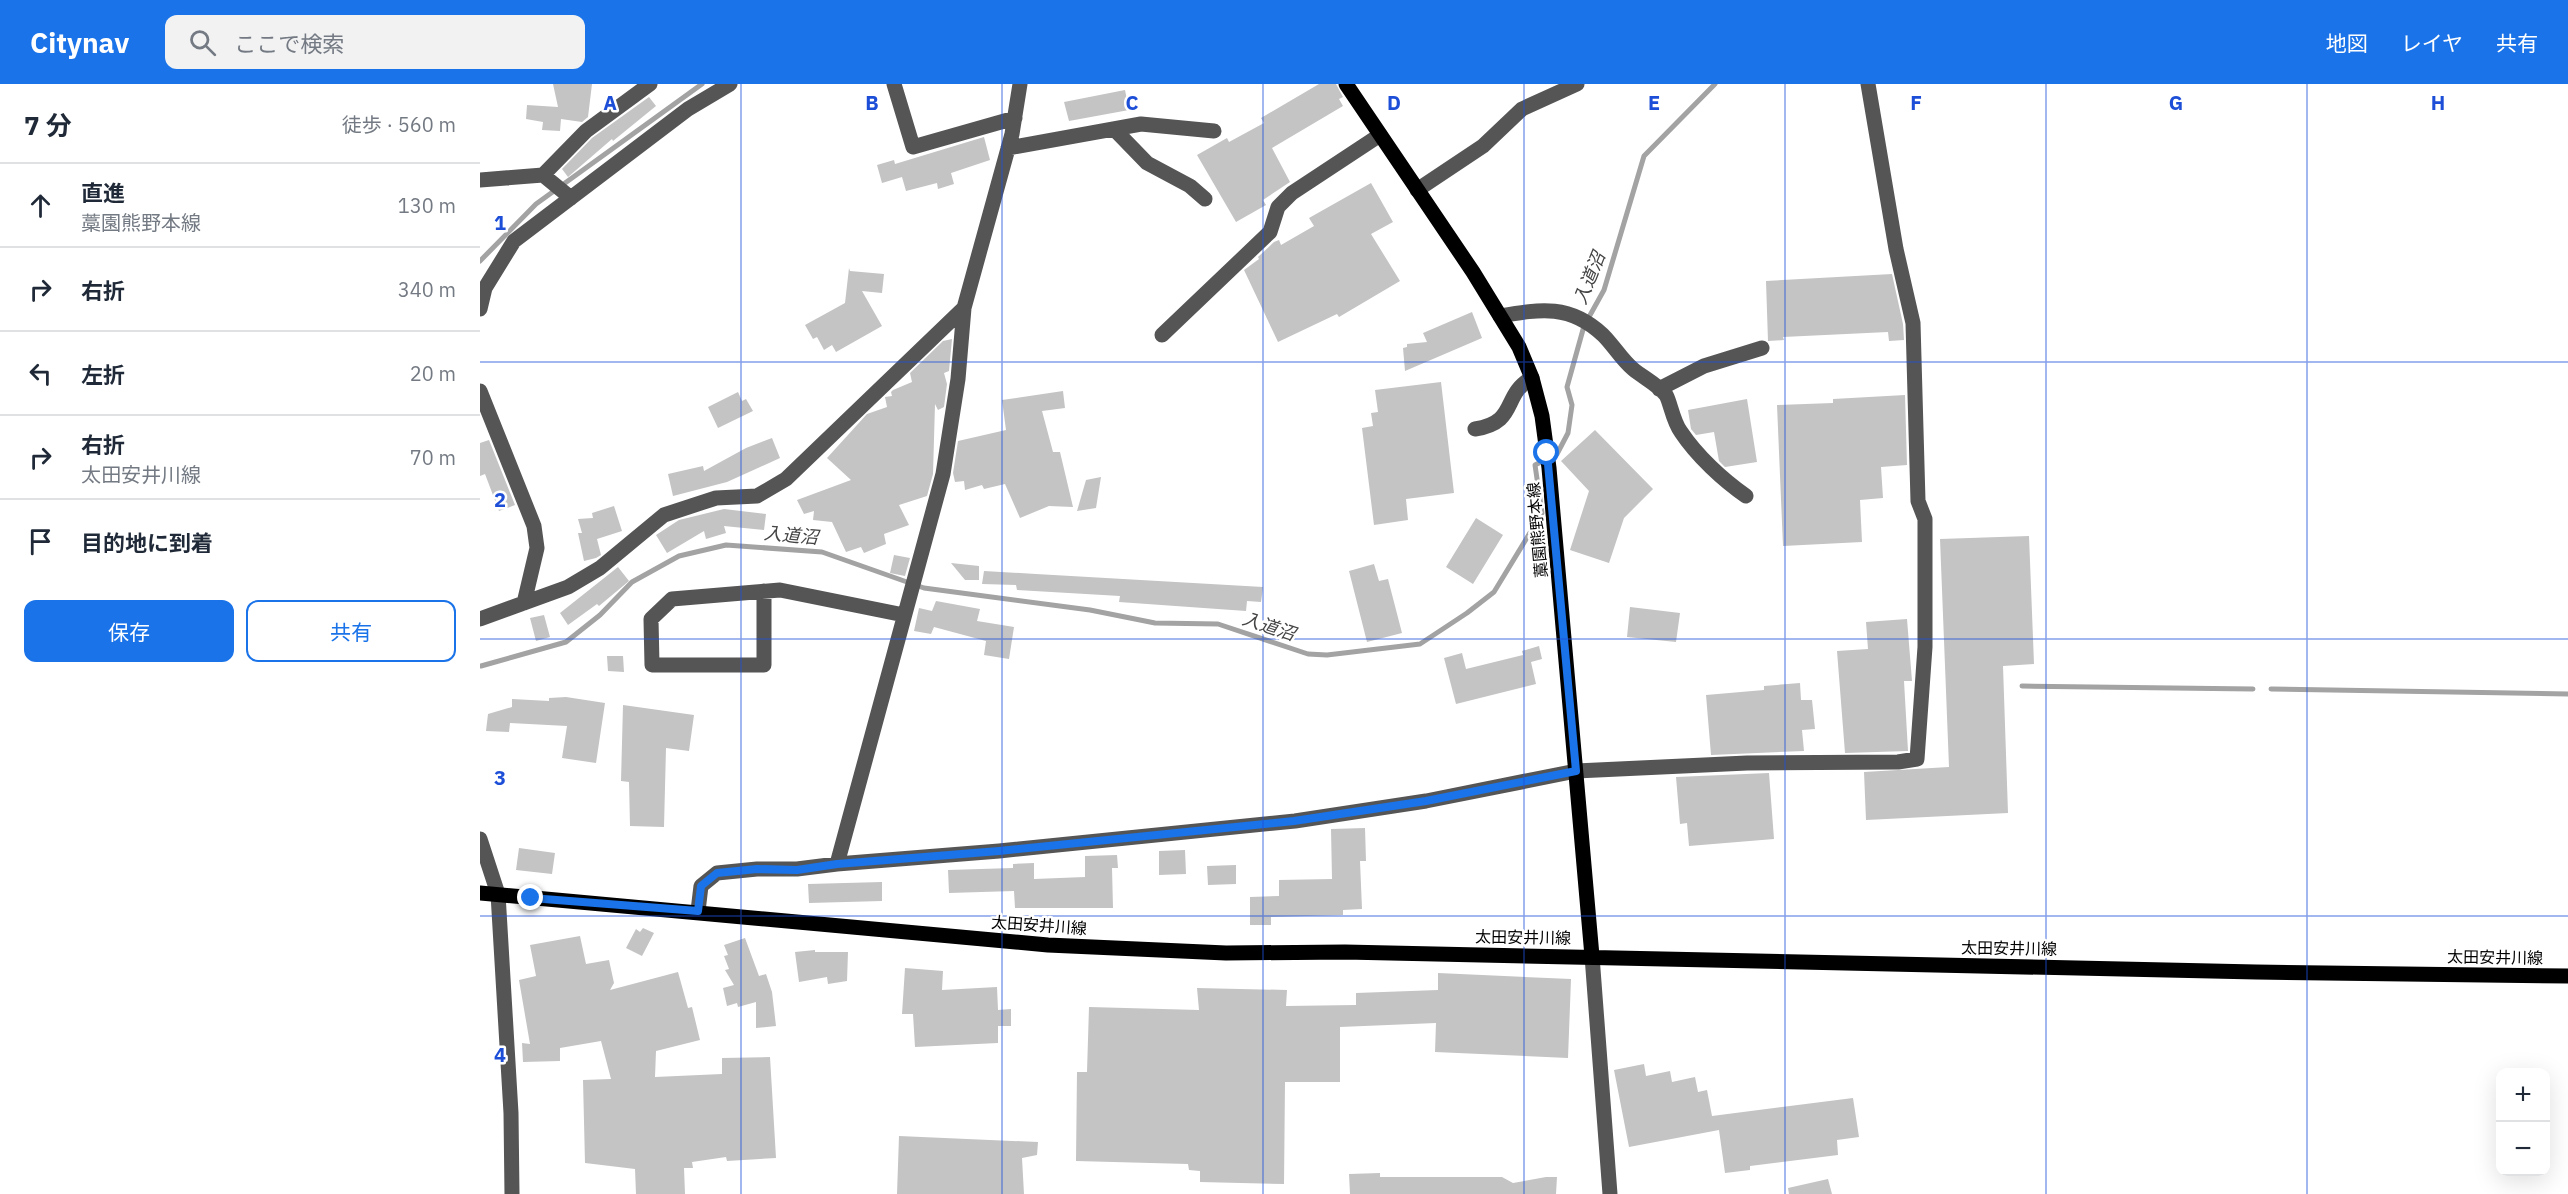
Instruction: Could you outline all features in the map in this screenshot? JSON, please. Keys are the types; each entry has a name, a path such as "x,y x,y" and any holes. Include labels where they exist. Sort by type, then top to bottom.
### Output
{"main road":[{"name":"藁園熊野本線","path":"1346,84 1500,316 1519,347 1532,378 1542,416 1548,460 1592,956"},
{"name":"太田安井川線","path":"480,893 698,911 1047,945 1226,953 1345,952 1592,956 2256,972 2568,976"}],"street":[{"path":"546,177 586,131 650,84"},
{"path":"480,309 482,289 514,241 569,196 688,109 730,84"},
{"path":"894,84 914,147 1015,118"},
{"path":"837,864 943,474 958,379 964,308 1008,148 1020,84"},
{"path":"1417,190 1483,147 1522,109 1549,90 1577,84"},
{"path":"698,911 701,886 717,873 757,869 797,870 837,864 999,851 1294,821 1426,801 1576,771 1747,763 1898,762 1917,759 1925,647 1925,519 1918,501 1914,323 1894,238 1868,84"},
{"path":"1008,148 1141,124 1214,131"},
{"path":"1114,129 1147,163 1190,186 1205,199"},
{"path":"1162,335 1270,232 1278,207 1292,194 1380,135"},
{"path":"480,180 546,177 569,196"},
{"path":"480,619 568,587 600,568 664,515 716,498 757,496 786,479 964,308"},
{"path":"1500,316 1544,309 1587,323 1633,369 1667,396 1670,410 1680,432 1735,489 1746,496"},
{"path":"1659,389 1704,366 1762,348"},
{"path":"1475,429 1492,426 1502,418 1520,385 1532,378"},
{"path":"480,391 534,526 537,548 524,603"},
{"path":"764,591 764,665 652,665 651,619 672,599 764,591 780,590 904,615"},
{"path":"480,839 498,894 511,1113 512,1194"},
{"path":"1592,956 1610,1194"}],"building":[{"path":"553,84 592,84 588,117 582,122 561,119 560,131 542,130 543,122 526,119 527,105 558,107"},
{"path":"1319,84 1336,84 1343,97 1339,99 1343,106 1272,148 1290,182 1263,200 1266,205 1236,222 1197,155 1227,138 1229,142 1264,123 1261,118"},
{"path":"1125,90 1129,110 1069,121 1064,102"},
{"path":"649,97 656,106 613,141 612,139 568,177 562,169 592,138"},
{"path":"984,137 990,160 951,173 954,184 938,189 937,183 906,191 902,177 882,183 877,165 894,160 895,164"},
{"path":"1371,183 1393,222 1371,234 1400,281 1339,317 1337,314 1278,342 1244,270 1259,259 1258,257 1274,242 1279,240 1281,245 1314,226 1309,218"},
{"path":"849,268 850,271 884,274 882,293 862,291 882,326 836,352 832,345 824,350 817,337 813,339 805,325 845,303"},
{"path":"1892,274 1903,324 1904,340 1889,341 1888,332 1783,337 1784,340 1768,341 1766,281"},
{"path":"1472,312 1482,338 1405,371 1403,348 1407,347 1407,344 1427,342 1423,333"},
{"path":"952,339 949,371 944,373 947,384 944,407 938,410 935,404 933,474 927,496 899,505 909,525 884,534 886,544 864,553 861,547 846,552 832,522 813,520 814,511 804,514 797,500 851,480 827,458 867,414 887,407 885,397 892,396 893,390 912,382 910,373 943,341"},
{"path":"1441,382 1454,493 1406,499 1408,520 1374,525 1362,428 1373,426 1371,413 1378,412 1375,390"},
{"path":"1063,391 1065,408 1042,411 1053,452 1060,452 1073,507 1049,506 1020,518 1005,484 984,489 982,485 965,490 964,481 955,482 953,473 958,441 1006,430 1002,400"},
{"path":"738,392 742,401 746,399 753,411 718,428 708,407"},
{"path":"1905,395 1907,465 1881,467 1883,498 1860,500 1862,542 1783,546 1777,405 1833,403 1833,399"},
{"path":"1747,399 1757,462 1725,467 1719,461 1714,432 1696,435 1691,429 1688,410"},
{"path":"1595,430 1653,489 1624,518 1609,563 1570,550 1589,491 1561,461"},
{"path":"772,438 780,458 727,482 673,496 668,474 703,466 704,471 746,448"},
{"path":"489,440 515,505 499,511 485,474 480,476 480,443"},
{"path":"1101,477 1096,508 1077,511 1086,480"},
{"path":"614,506 622,531 597,539 601,555 584,561 578,533 582,533 578,519 593,518 592,513"},
{"path":"724,509 766,514 764,530 724,526 726,533 706,539 704,531 667,553 656,535 679,520"},
{"path":"1476,518 1503,535 1473,584 1446,567"},
{"path":"2029,536 2034,664 2003,666 2008,813 1866,820 1864,772 1949,767 1940,539"},
{"path":"894,555 910,558 905,576 890,573"},
{"path":"951,563 979,566 979,580 965,580"},
{"path":"1374,564 1379,581 1388,579 1402,633 1367,642 1349,571"},
{"path":"618,567 629,581 599,606 597,604 568,625 560,613"},
{"path":"984,571 1263,587 1261,602 1247,601 1246,611 1119,602 1120,596 1017,590 1016,585 982,584"},
{"path":"936,601 980,609 977,621 1014,627 1009,659 984,655 986,641 934,627 931,634 914,631 919,608 932,611"},
{"path":"1630,607 1680,613 1676,642 1627,637"},
{"path":"544,615 550,637 536,641 530,618"},
{"path":"1907,619 1912,681 1904,681 1908,751 1845,753 1837,651 1868,649 1866,622"},
{"path":"1539,646 1542,659 1531,662 1536,684 1456,704 1444,658 1462,653 1466,669 1523,655 1522,651"},
{"path":"607,656 623,656 624,672 608,671"},
{"path":"1800,683 1801,700 1812,700 1815,729 1802,730 1804,751 1711,755 1706,695 1764,690 1764,686"},
{"path":"566,697 605,703 596,763 562,758 567,726 510,723 509,732 486,731 488,714 512,707 512,699 549,701 549,698"},
{"path":"623,705 694,715 689,751 666,748 664,827 630,826 629,782 621,781"},
{"path":"1769,773 1774,839 1689,846 1687,823 1680,824 1676,777"},
{"path":"1365,828 1366,861 1360,861 1362,909 1343,910 1343,915 1271,917 1271,925 1250,925 1250,897 1279,896 1279,880 1332,879 1331,829"},
{"path":"519,848 555,853 552,874 516,870"},
{"path":"1185,850 1186,874 1159,875 1159,851"},
{"path":"1117,855 1118,868 1112,868 1113,908 1015,908 1014,891 949,893 948,870 1013,868 1013,864 1034,863 1034,879 1085,877 1085,856"},
{"path":"1236,865 1236,884 1208,885 1207,866"},
{"path":"882,882 882,901 809,903 808,884"},
{"path":"643,928 654,933 642,956 626,948 636,929 640,932"},
{"path":"580,936 586,964 609,960 614,983 610,990 678,972 688,1008 692,1007 700,1040 656,1051 655,1077 722,1074 722,1058 770,1057 776,1158 727,1161 726,1157 692,1162 693,1168 684,1168 685,1194 636,1194 635,1169 585,1163 583,1080 611,1079 601,1041 560,1048 560,1061 523,1062 522,1043 530,1044 519,980 536,976 530,945"},
{"path":"745,938 759,976 766,974 772,992 776,1026 756,1028 756,1002 738,1007 737,1003 727,1006 723,988 734,985 725,970 729,969 724,956 728,955 724,945"},
{"path":"815,950 815,952 848,952 847,981 828,984 827,977 799,982 795,952"},
{"path":"905,968 943,971 942,990 997,987 998,1010 1011,1009 1011,1026 998,1026 998,1043 915,1047 913,1014 902,1014"},
{"path":"1438,973 1571,979 1568,1058 1435,1052 1436,1023 1340,1027 1340,1082 1285,1082 1284,1184 1200,1182 1200,1171 1189,1170 1188,1164 1076,1161 1077,1072 1087,1072 1089,1007 1199,1010 1197,988 1287,990 1286,1006 1356,1005 1356,993 1438,990"},
{"path":"1644,1064 1646,1076 1670,1071 1672,1082 1695,1077 1698,1092 1707,1090 1712,1116 1853,1098 1859,1137 1837,1140 1838,1155 1750,1166 1750,1170 1725,1173 1719,1130 1629,1147 1614,1070"},
{"path":"899,1136 1038,1142 1037,1155 1022,1158 1024,1194 897,1194"},
{"path":"1380,1173 1380,1177 1502,1177 1513,1183 1557,1177 1556,1194 1350,1194 1349,1174"},
{"path":"1828,1179 1832,1194 1789,1194 1788,1188"}],"waterway":[{"path":"480,261 536,204 702,84"},
{"name":"入道沼","path":"481,666 566,642 600,615 632,582 679,556 726,545 822,552 924,588 1090,610 1155,623 1218,624 1308,654 1327,655 1420,644 1494,592 1542,513 1535,465 1557,454 1568,433 1572,405 1567,387 1584,326 1604,290 1644,156 1715,84"},
{"path":"2022,686 2253,689"},
{"path":"2271,689 2568,694"}],"route":[{"path":"531,898 698,911 701,886 717,873 757,869 797,870 837,864 999,851 1294,821 1426,801 1576,771 1547,453"}]}
